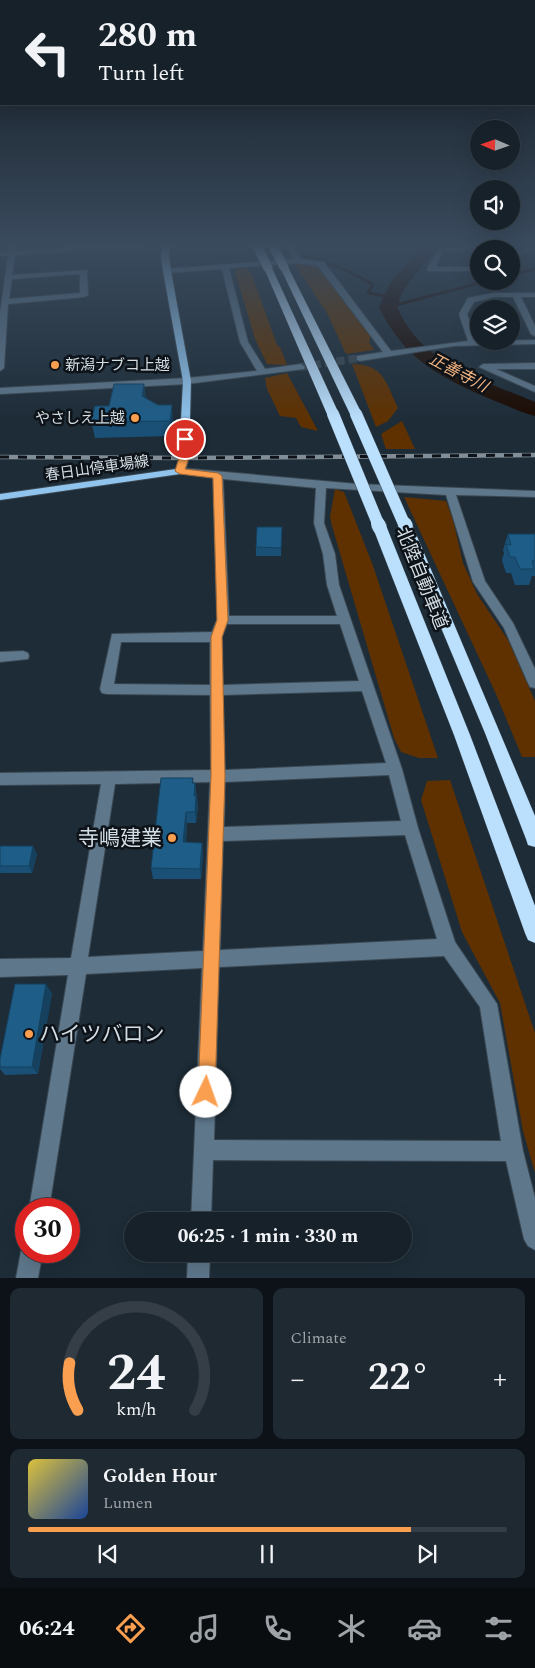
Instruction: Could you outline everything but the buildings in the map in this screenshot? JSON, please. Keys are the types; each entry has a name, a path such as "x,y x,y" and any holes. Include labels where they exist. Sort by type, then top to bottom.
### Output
{"highway":[{"name":"北陸自動車道","path":"284,304 334,414 380,528 462,735 535,933"},
{"name":"北陸自動車道","path":"302,304 356,414 406,527 493,733 535,839"}],"main road":[{"path":"173,304 187,381 184,458 180,471"},
{"name":"春日山停車場線","path":"0,497 180,471"}],"street":[{"path":"0,368 3,304"},
{"path":"235,304 244,342 262,372"},
{"path":"352,304 389,354"},
{"path":"469,304 463,314 470,334"},
{"path":"520,304 535,334"},
{"path":"520,342 535,342"},
{"path":"360,358 470,343"},
{"path":"535,366 483,367 535,389"},
{"path":"0,391 187,381 301,367"},
{"path":"180,471 321,486 535,494"},
{"path":"201,1212 218,776 216,637 223,620 218,476"},
{"path":"321,486 319,523 329,554 333,585 395,769 410,828 448,947 488,1004 513,1151 535,1239"},
{"path":"450,492 479,582 509,626 535,683"},
{"path":"223,620 344,620"},
{"path":"216,637 116,638 107,689 217,690 366,686"},
{"path":"0,657 23,656"},
{"path":"0,779 218,776 395,769"},
{"path":"41,1198 109,777"},
{"path":"216,834 410,828"},
{"path":"0,968 79,966 448,947"},
{"path":"204,1150 513,1151"},
{"path":"198,1278 199,1262"},
{"path":"27,1278 30,1263"}],"shaded area":[{"path":"244,304 262,304 277,345 280,347 287,365 267,364 255,339"},
{"path":"321,304 347,304 371,335 369,342 374,350 346,354"},
{"path":"352,364 371,367 377,371 387,383 398,408 388,421 376,427"},
{"path":"287,373 318,431 301,427 296,418 280,416 267,389 265,378"},
{"path":"402,421 415,449 386,449 381,434"},
{"path":"335,489 344,492 372,563 438,758 419,758 401,752 394,738 332,526 330,517"},
{"path":"404,497 446,501 453,520 463,563 477,594 508,640 535,701 535,757 522,757 496,694"},
{"path":"450,780 535,1033 535,1173 523,1131 500,1003 462,932 421,800 427,781"}],"waterway":[{"name":"正善寺川","path":"389,304 388,307 402,333 420,352 434,363 467,381 535,410"},
{"path":"388,307 401,304"}],"tunnel":[{"path":"301,367 360,358"}],"railway":[{"path":"0,457 184,458 535,455"}],"place":[{"name":"新潟ナブコ上越","path":"55,365"},
{"name":"やさしえ上越","path":"135,418"},
{"name":"寺嶋建業","path":"172,838"},
{"name":"ハイツバロン","path":"29,1034"}],"route":[{"path":"185,439 184,458 180,471 218,476 223,620 216,637 218,776 206,1092"}]}
